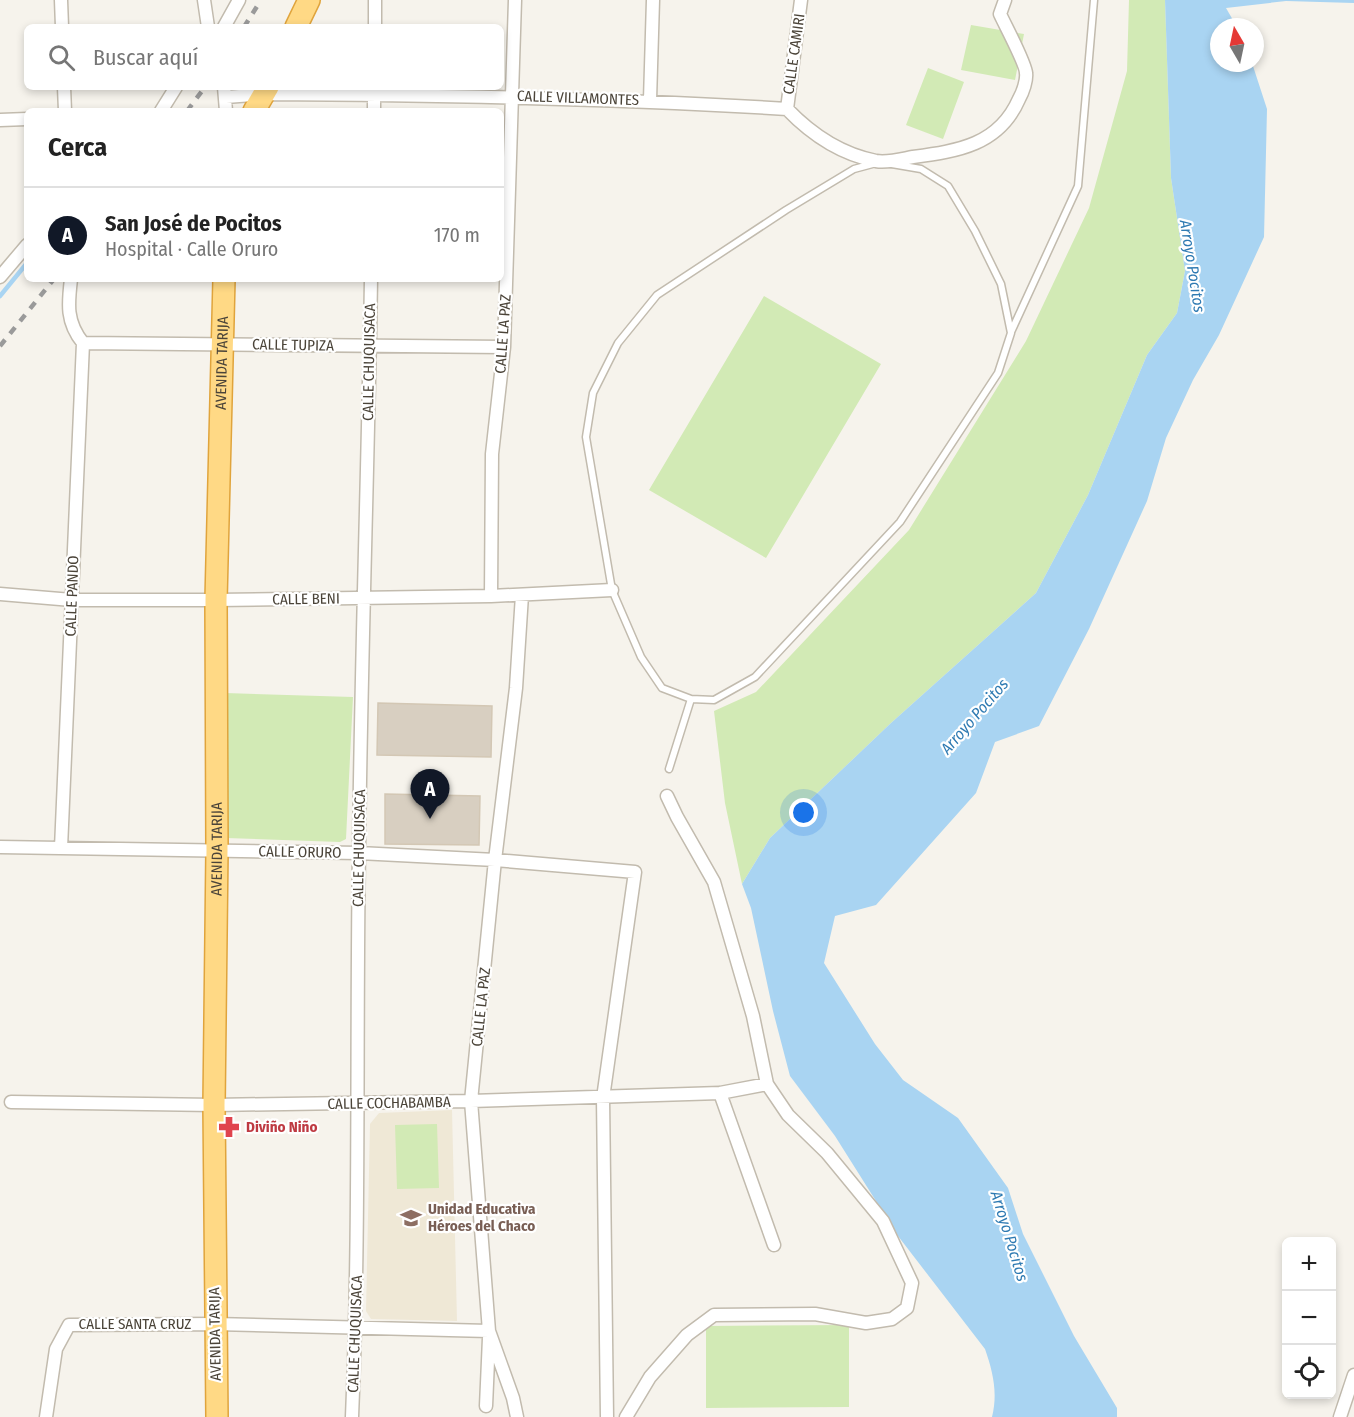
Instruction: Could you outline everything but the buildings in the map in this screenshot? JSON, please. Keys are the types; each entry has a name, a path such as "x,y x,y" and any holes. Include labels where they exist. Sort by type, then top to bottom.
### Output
{"highway":[{"path":"297,24 309,0"},
{"name":"AVENIDA TARIJA","path":"217,1417 214,1105 217,850 216,600 224,282"}],"street":[{"path":"61,0 62,24"},
{"path":"204,0 206,24"},
{"path":"226,24 239,0"},
{"path":"375,0 375,24"},
{"name":"CALLE LA PAZ","path":"491,596 492,454 504,347 514,0"},
{"path":"650,100 653,0"},
{"name":"CALLE CAMIRI","path":"787,109 801,0"},
{"path":"787,109 804,127 826,143 856,157 880,162 956,151 996,132 1013,113 1022,93 1026,72 1000,14 1005,0"},
{"path":"64,90 65,108"},
{"path":"162,108 174,90"},
{"path":"374,91 374,108"},
{"name":"CALLE VILLAMONTES","path":"225,92 262,97 374,91 650,100 787,109"},
{"path":"225,92 226,108"},
{"path":"0,120 24,119"},
{"path":"0,277 24,248"},
{"path":"0,256 9,266"},
{"path":"71,282 69,317 76,334 83,343"},
{"name":"CALLE CHUQUISACA","path":"352,1417 356,1327 359,853 371,282"},
{"name":"CALLE TUPIZA","path":"83,343 504,347"},
{"name":"CALLE PANDO","path":"61,848 83,343"},
{"name":"CALLE BENI","path":"0,594 72,600 216,600 491,596 612,590"},
{"name":"CALLE LA PAZ","path":"517,1417 513,1398 489,1331 471,1101 495,860 516,688 522,595"},
{"path":"626,1417 650,1377 687,1335 714,1315 815,1314 866,1323 892,1319 907,1308 912,1283 883,1221 827,1153 788,1115 766,1084 753,1016 714,882 667,796"},
{"name":"CALLE ORURO","path":"0,847 359,853 495,860 635,872 603,1098"},
{"name":"CALLE COCHABAMBA","path":"11,1102 214,1105 359,1104 720,1093 766,1084"},
{"path":"720,1093 774,1245"},
{"path":"603,1098 607,1417"},
{"name":"CALLE SANTA CRUZ","path":"46,1417 56,1349 69,1325 215,1324 489,1331"},
{"path":"485,1412 489,1331"},
{"path":"1340,1417 1354,1375"}],"lane":[{"path":"1011,333 1001,284 975,231 948,186 921,169 880,162 854,169 786,210 657,295 618,343 593,393 586,437 612,590 640,657 662,688 691,699 714,700 755,677 900,522 998,373 1011,333 1078,186 1094,0"},
{"path":"669,769 691,699"}],"shaded area":[{"name":"Unidad Educativa Héroes del Chaco","path":"452,1110 457,1321 371,1319 366,1311 370,1124 379,1113"}],"green space":[{"path":"1129,0 1165,0 1171,178 1185,271 1177,313 1147,355 1088,495 1036,593 891,723 770,838 742,884 725,803 714,711 756,692 909,530 1026,341 1089,208 1127,71"},
{"path":"971,25 1024,34 1015,80 961,70"},
{"path":"928,68 964,82 943,139 906,125"},
{"path":"764,296 881,364 766,558 649,490"},
{"path":"225,693 353,697 346,839 340,842 226,838"},
{"path":"437,1124 439,1188 397,1189 395,1125"},
{"path":"849,1325 849,1407 706,1408 706,1326"}],"water":[{"name":"Arroyo Pocitos","path":"1165,0 1354,0 1354,3 1286,1 1226,8 1232,18 1210,18 1210,72 1255,72 1267,109 1264,237 1219,335 1193,380 1166,438 1147,501 1089,629 1039,726 995,742 976,793 876,905 835,916 824,963 875,1044 903,1080 958,1118 1008,1188 1023,1234 1074,1336 1117,1408 1117,1417 992,1417 995,1399 994,1383 985,1349 898,1236 835,1136 790,1076 773,1011 751,908 742,884 770,838 891,723 1036,593 1088,495 1147,355 1177,313 1185,271 1171,178"}],"waterway":[{"path":"0,296 24,267"}],"railway":[{"path":"246,24 261,0"},
{"path":"189,108 203,90"},
{"path":"0,346 52,282"}],"place":[{"name":"San José de Pocitos","path":"430,819"},
{"name":"Diviño Niño","path":"229,1127"},
{"name":"Unidad Educativa Héroes del Chaco","path":"411,1218"}]}
